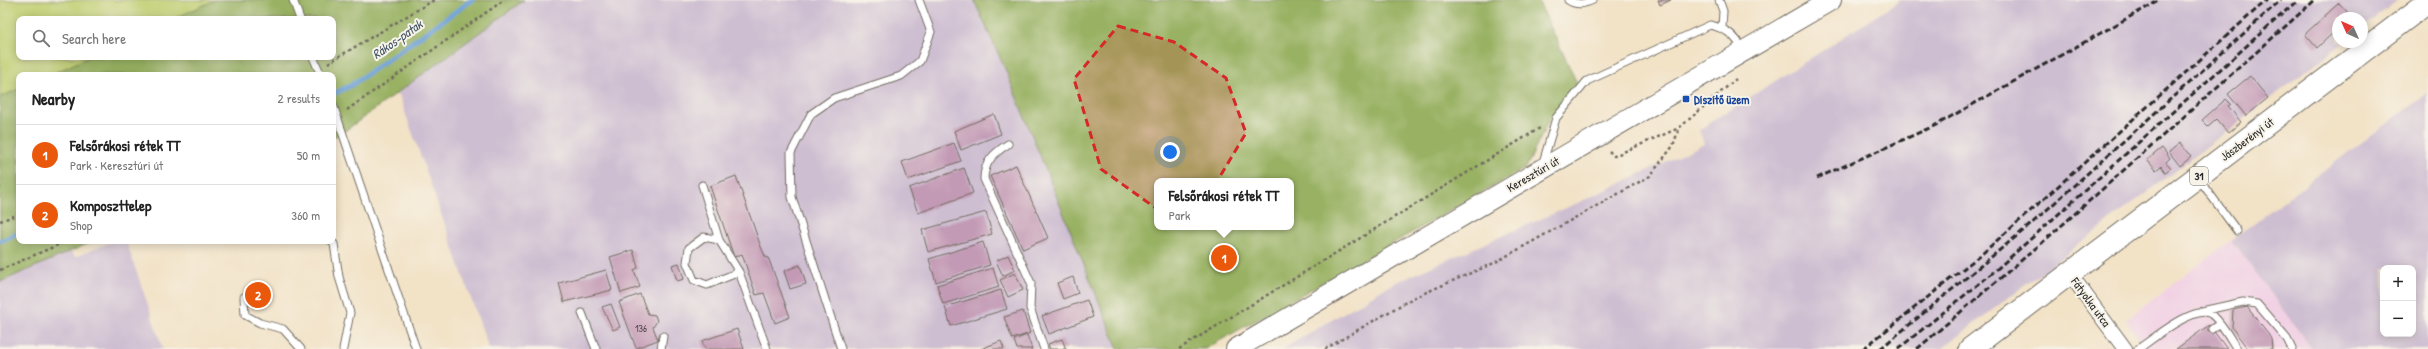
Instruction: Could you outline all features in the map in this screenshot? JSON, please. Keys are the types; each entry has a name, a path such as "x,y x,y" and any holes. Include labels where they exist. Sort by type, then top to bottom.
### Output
{"main road":[{"name":"Keresztúri út","path":"1236,349 1541,168 1595,139 1831,0"},
{"name":"Jászberényi út","path":"1970,349 2428,2"}],"street":[{"name":"Fátyolka utca","path":"2070,274 2125,349"}],"lane":[{"path":"293,0 299,16"},
{"path":"841,349 792,197 791,153 811,114 834,98 901,76 920,61 932,32 919,0"},
{"path":"1568,0 1573,3 1583,5 1593,0"},
{"path":"1719,0 1723,11 1722,28"},
{"path":"1541,168 1556,118 1587,81 1710,25 1722,28 1734,35 1744,51"},
{"path":"314,60 319,72"},
{"path":"336,112 416,349"},
{"path":"1008,144 996,152 984,167 984,179 1031,283 1030,308 1044,349"},
{"path":"2198,177 2237,231"},
{"path":"702,185 719,240 739,272 767,349"},
{"path":"719,240 704,237 689,248 687,263 694,280 707,285 739,272"},
{"path":"332,244 350,313 343,349"},
{"path":"244,297 245,315 260,323 283,329 301,349"},
{"path":"2138,349 2189,316 2199,312 2243,302 2257,304 2287,339 2292,349"},
{"path":"2199,312 2209,313 2237,349"},
{"path":"582,313 596,349"},
{"path":"2212,329 2219,324"},
{"path":"661,349 663,336"}],"path":[{"path":"319,72 434,0"},
{"path":"338,117 504,0"},
{"path":"1595,139 1614,156 1679,128 1738,77"},
{"path":"1179,349 1556,118"},
{"path":"1325,349 1413,298 1494,263 1650,176 1673,146 1679,128"},
{"path":"0,221 16,215"},
{"path":"0,270 60,244"}],"highlighted area":[{"path":"1118,26 1174,42 1226,78 1246,133 1216,183 1157,209 1101,169 1074,79"}],"shaded area":[{"path":"524,0 974,0 1006,71 1118,348 489,349 398,92"},
{"path":"1901,0 2398,0 2368,23 2368,12 2332,12 2332,48 2336,48 1941,349 1283,349 1392,284 1582,201 1704,144 1699,130"},
{"path":"2428,93 2428,349 2312,349 2231,240"},
{"path":"2231,240 2312,349 2146,349 2126,320"},
{"path":"106,244 127,244 163,349 0,349 0,282 70,251 75,257"}],"green space":[{"path":"0,0 524,0 342,133 336,136 336,72 16,72 16,244 87,244 0,282"},
{"path":"215,0 524,0 342,133 336,136 336,72 56,72 82,60 336,60 336,16 180,16"},
{"path":"974,0 1538,0 1577,83 1550,118 1526,168 1205,349 1118,349 1006,71"},
{"path":"16,90 16,244 87,244 0,282 0,97"}],"building":[{"path":"1658,0 1671,0 1660,5"},
{"path":"2339,3 2347,12 2332,12 2332,34 2317,48 2305,34"},
{"path":"2250,76 2268,98 2246,116 2228,94"},
{"path":"2226,99 2231,104 2228,106 2241,122 2228,133 2216,119 2208,126 2202,120"},
{"path":"994,114 1001,134 961,150 954,131"},
{"path":"954,143 961,161 908,180 902,162"},
{"path":"2180,143 2191,157 2180,166 2169,152"},
{"path":"2162,148 2170,158 2166,162 2171,168 2166,173 2161,166 2156,170 2147,160"},
{"path":"1016,165 1048,238 1023,249 990,176"},
{"path":"964,168 973,193 918,213 909,188"},
{"path":"736,176 761,247 766,258 768,257 790,317 775,323 764,293 756,295 742,254 734,257 710,186"},
{"path":"986,212 992,234 928,252 922,230"},
{"path":"983,242 990,265 936,282 929,259"},
{"path":"633,250 638,268 634,270 640,287 621,293 610,257"},
{"path":"1008,255 1015,270 1003,276 996,261"},
{"path":"679,263 684,279 677,281 672,265"},
{"path":"800,265 806,284 790,289 784,271"},
{"path":"993,268 999,287 943,304 937,285"},
{"path":"606,270 612,290 564,302 559,283"},
{"path":"1015,273 1023,290 1008,297 1000,280"},
{"path":"1073,277 1078,293 1063,299 1057,283"},
{"path":"1001,290 1007,309 951,326 945,307"},
{"path":"640,294 648,314 655,315 657,321 653,327 658,340 636,348 619,302"},
{"path":"1087,300 1093,317 1049,334 1042,316"},
{"path":"611,304 620,327 613,330 602,307"},
{"path":"2247,307 2271,338 2272,349 2248,349 2232,328 2233,310"},
{"path":"1023,311 1030,333 1012,339 1004,317"},
{"path":"2209,325 2227,349 2176,349"},
{"path":"737,329 744,349 705,349 702,341"},
{"path":"1027,335 1032,349 1017,349 1014,340"},
{"path":"1062,339 1066,349 1050,349 1048,344"},
{"path":"1001,341 1004,349 981,349"}],"waterway":[{"name":"Rákos-patak","path":"336,93 350,86 472,0"},
{"name":"Rákos-patak","path":"0,241 16,234"}],"railway":[{"path":"1817,178 1934,126 2160,0"},
{"path":"1863,349 1983,253 2267,0"},
{"path":"1880,349 2030,225 2281,0"},
{"path":"1898,349 1996,270 2298,0"},
{"path":"1917,349 2043,242 2315,0"}],"place":[{"name":"Díszítő üzem","path":"1686,99"},
{"name":"Felsőrákosi rétek TT","path":"1224,258"},
{"name":"Komposzttelep","path":"258,295"}]}
